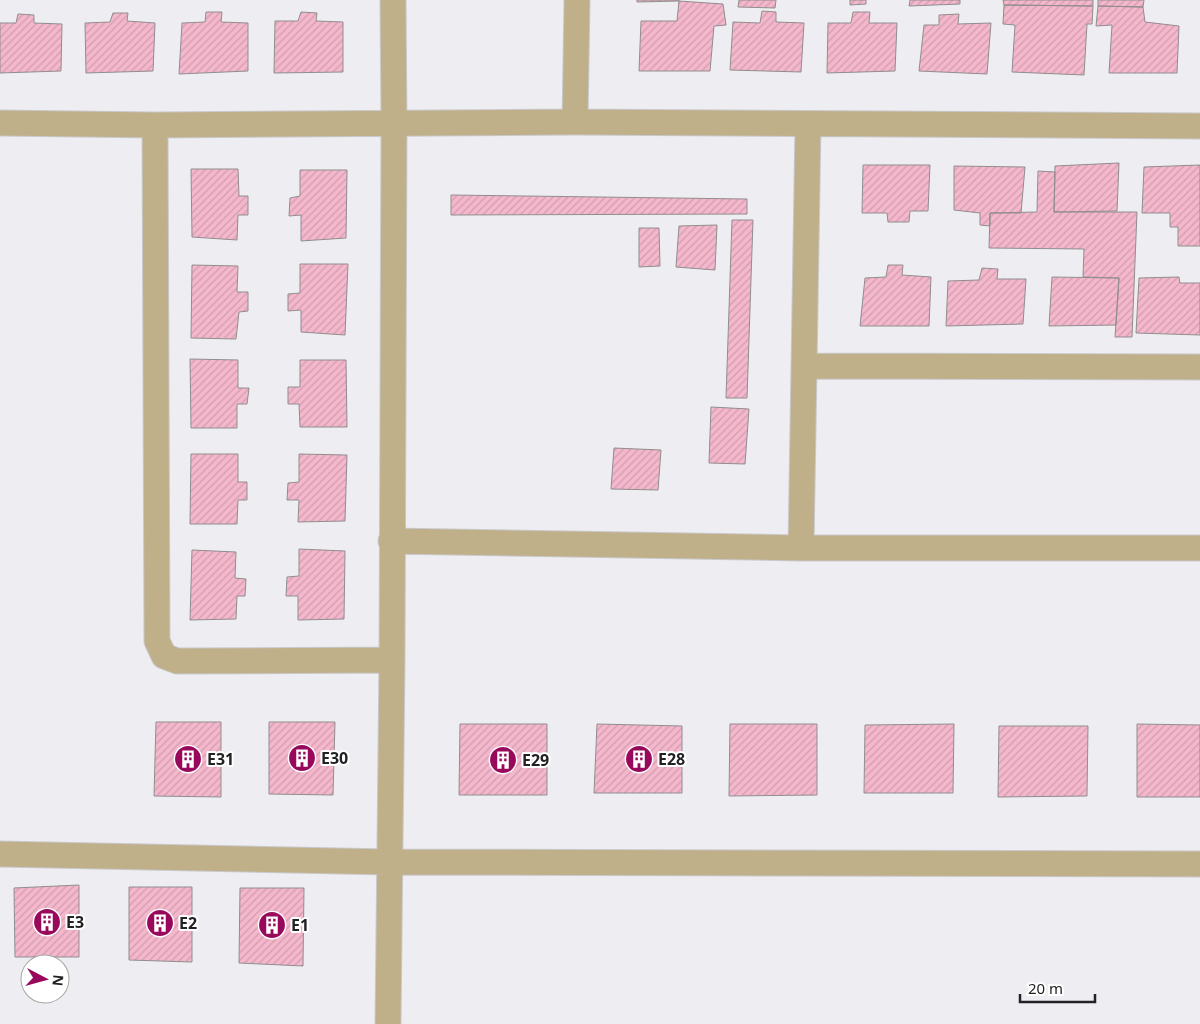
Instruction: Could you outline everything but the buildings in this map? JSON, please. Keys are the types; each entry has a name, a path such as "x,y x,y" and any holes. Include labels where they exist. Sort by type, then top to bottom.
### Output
{"street":[{"path":"388,1024 392,660 393,0"},
{"path":"575,122 576,0"},
{"path":"0,123 155,125 575,122 1200,126"},
{"path":"801,548 808,124"},
{"path":"155,125 157,641 164,656 177,661 392,660"},
{"path":"804,366 1200,367"},
{"path":"391,541 801,548 1200,548"},
{"path":"0,854 389,862 1200,864"}],"place":[{"name":"E30","path":"302,758"},
{"name":"E31","path":"188,759"},
{"name":"E28","path":"639,759"},
{"name":"E29","path":"503,760"},
{"name":"E3","path":"47,922"},
{"name":"E2","path":"160,923"},
{"name":"E1","path":"272,925"}]}
